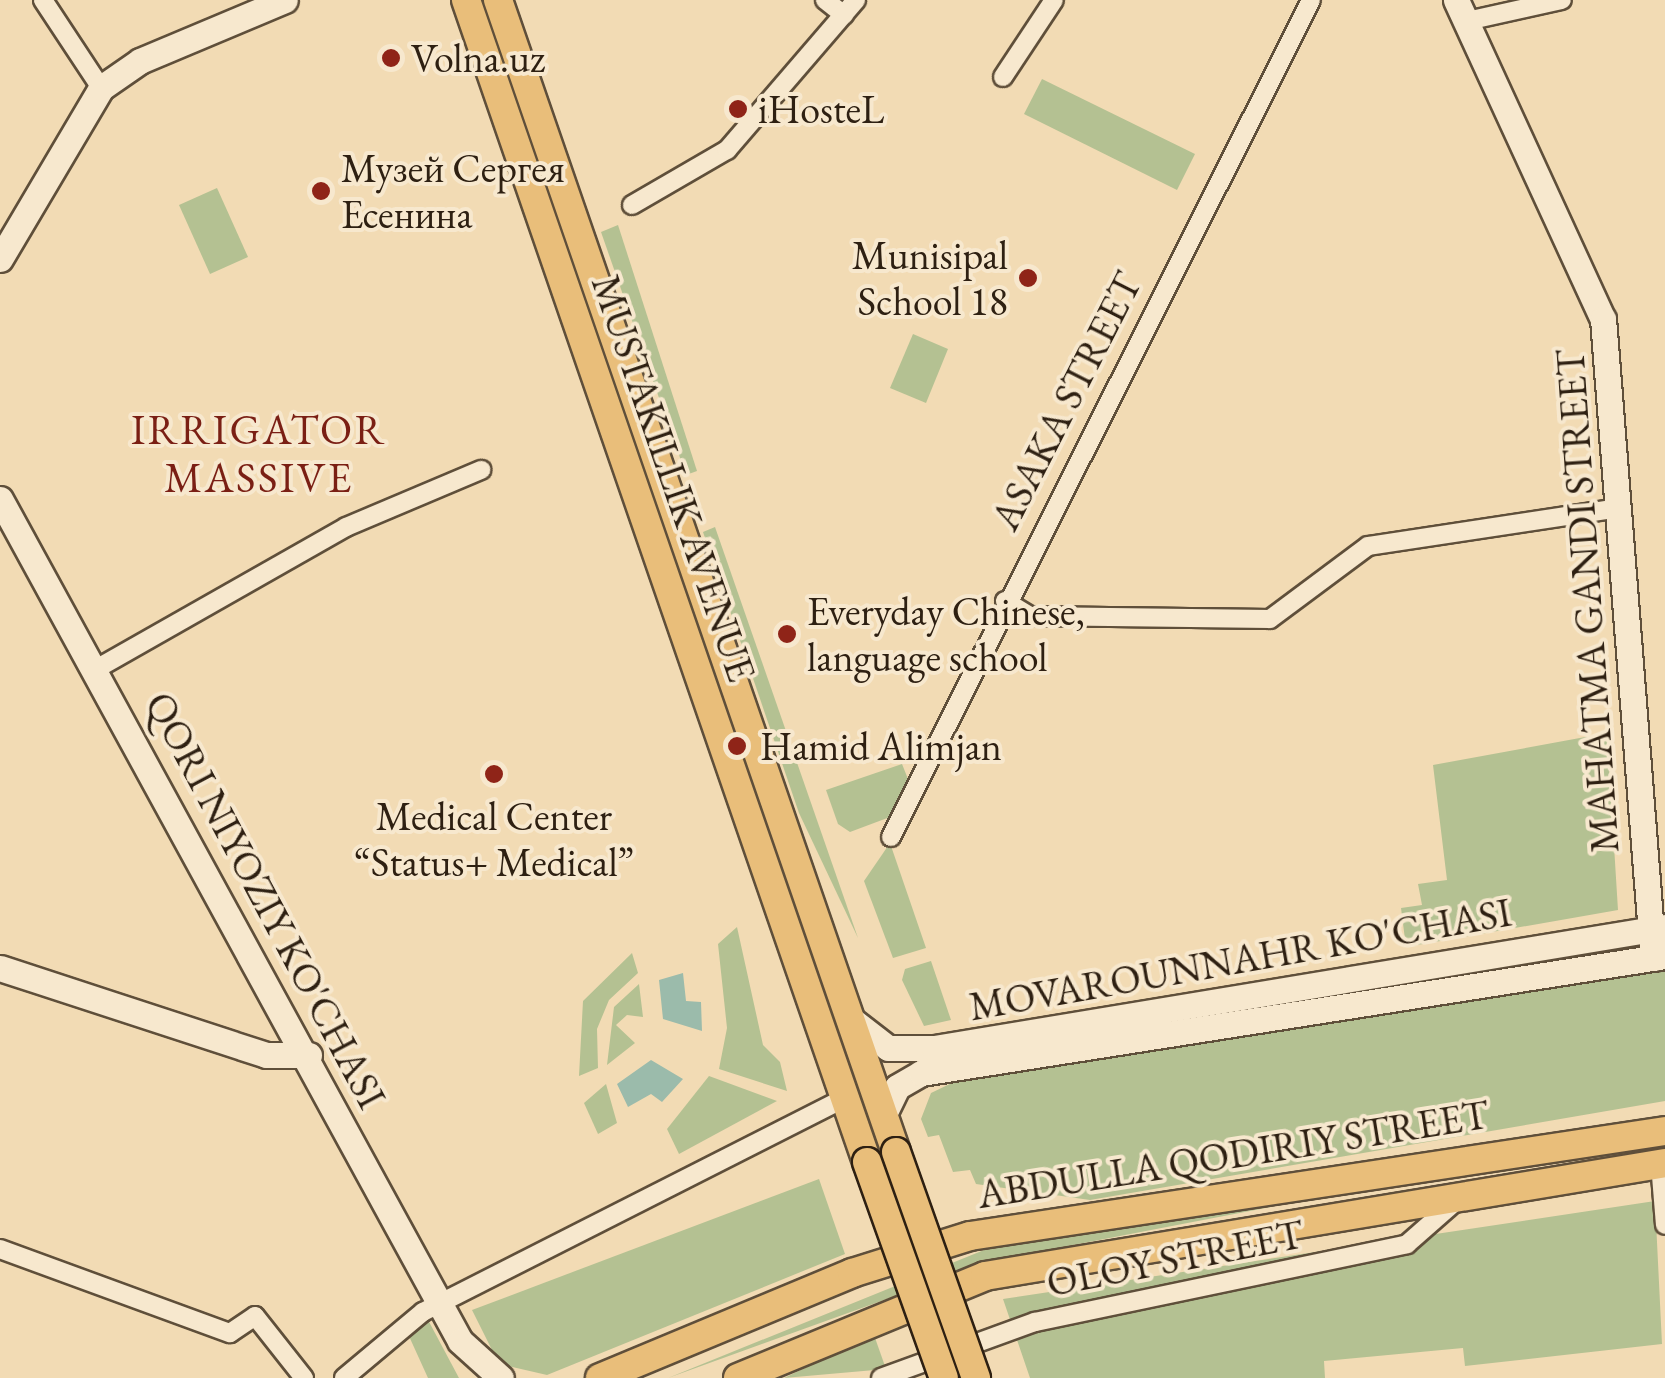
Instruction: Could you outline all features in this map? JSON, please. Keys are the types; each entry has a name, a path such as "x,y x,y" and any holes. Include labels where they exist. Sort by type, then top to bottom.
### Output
{"main road":[{"name":"MUSTAKILLIK AVENUE","path":"466,0 944,1378"},
{"name":"MUSTAKILLIK AVENUE","path":"498,0 976,1378"},
{"path":"1661,1131 1662,1163"},
{"name":"ABDULLA QODIRIY STREET","path":"600,1378 836,1279 970,1236 1661,1131"},
{"name":"ABDULLA QODIRIY STREET","path":"738,1378 985,1276 1662,1163"}],"street":[{"path":"44,0 100,88"},
{"path":"0,259 100,88 140,61 285,0"},
{"path":"824,0 844,16"},
{"path":"632,205 727,150 856,0"},
{"path":"1003,77 1054,0"},
{"name":"ASAKA STREET","path":"891,837 1005,601 1311,0"},
{"path":"1461,10 1562,0"},
{"name":"MAHATMA GANDI STREET","path":"1461,10 1603,318 1659,957"},
{"path":"98,668 346,528 481,470"},
{"name":"QORI NIYOZIY KO'CHASI","path":"0,499 98,668 309,1055 460,1341 468,1378"},
{"path":"1005,601 1030,616 1270,619 1368,546 1620,508"},
{"name":"MOVAROUNNAHR KO'CHASI","path":"853,1022 888,1048 934,1048 1657,928"},
{"path":"884,1116 897,1087 921,1072 1659,957"},
{"path":"0,968 266,1055 309,1055"},
{"path":"344,1378 440,1304 844,1098"},
{"path":"1662,1163 1665,1225"},
{"name":"OLOY STREET","path":"884,1377 1035,1322 1407,1244 1464,1194"},
{"path":"0,1248 230,1333 255,1316 304,1378"},
{"name":"QORI NIYOZIY KO'CHASI","path":"460,1341 501,1378"}],"green space":[{"path":"1042,79 1195,154 1177,190 1024,114"},
{"path":"217,188 248,257 210,274 179,205"},
{"path":"618,225 697,471 686,475 601,232"},
{"path":"913,334 948,349 926,403 890,388"},
{"path":"715,527 858,938 799,813 703,532"},
{"path":"1607,733 1618,910 1406,947 1401,908 1422,905 1418,884 1447,880 1433,765"},
{"path":"902,764 908,779 890,817 850,832 838,824 826,790"},
{"path":"890,843 926,948 893,958 864,881"},
{"path":"737,927 763,1045 780,1062 787,1091 719,1069 727,1028 718,944"},
{"path":"632,953 638,973 609,1000 597,1029 598,1068 579,1076 583,1001"},
{"path":"931,961 951,1020 924,1026 902,980 905,969"},
{"path":"1665,971 1665,1101 1090,1200 976,1184 970,1170 953,1172 939,1135 928,1137 921,1119 931,1093 956,1081"},
{"path":"639,984 643,1017 627,1015 616,1025 635,1043 607,1065 614,1007"},
{"path":"709,1076 777,1101 679,1154 667,1129"},
{"path":"606,1084 617,1123 598,1134 584,1103"},
{"path":"1463,1170 995,1260 668,1378 989,1248"},
{"path":"819,1179 845,1254 547,1375 499,1364 472,1310"},
{"path":"1655,1201 1662,1344 1465,1366 1463,1348 1324,1361 1325,1378 1030,1378 1003,1299"},
{"path":"427,1318 459,1378 428,1378 408,1334"},
{"path":"874,1335 886,1369 784,1378"}],"shaded area":[{"path":"683,973 686,1001 701,1002 702,1031 663,1019 659,980"},
{"path":"651,1060 683,1079 662,1102 651,1094 628,1107 617,1084"}],"place":[{"name":"Volna.uz","path":"391,58"},
{"name":"iHosteL","path":"738,109"},
{"name":"Музей Сергея Есенина","path":"321,191"},
{"name":"Munisipal School 18","path":"1028,278"},
{"name":"Everyday Chinese, language school","path":"787,634"},
{"name":"Hamid Alimjan","path":"737,746"},
{"name":"Medical Center “Status+ Medical”","path":"494,774"}],"district":[{"name":"IRRIGATOR MASSIVE","path":"259,454"}]}
